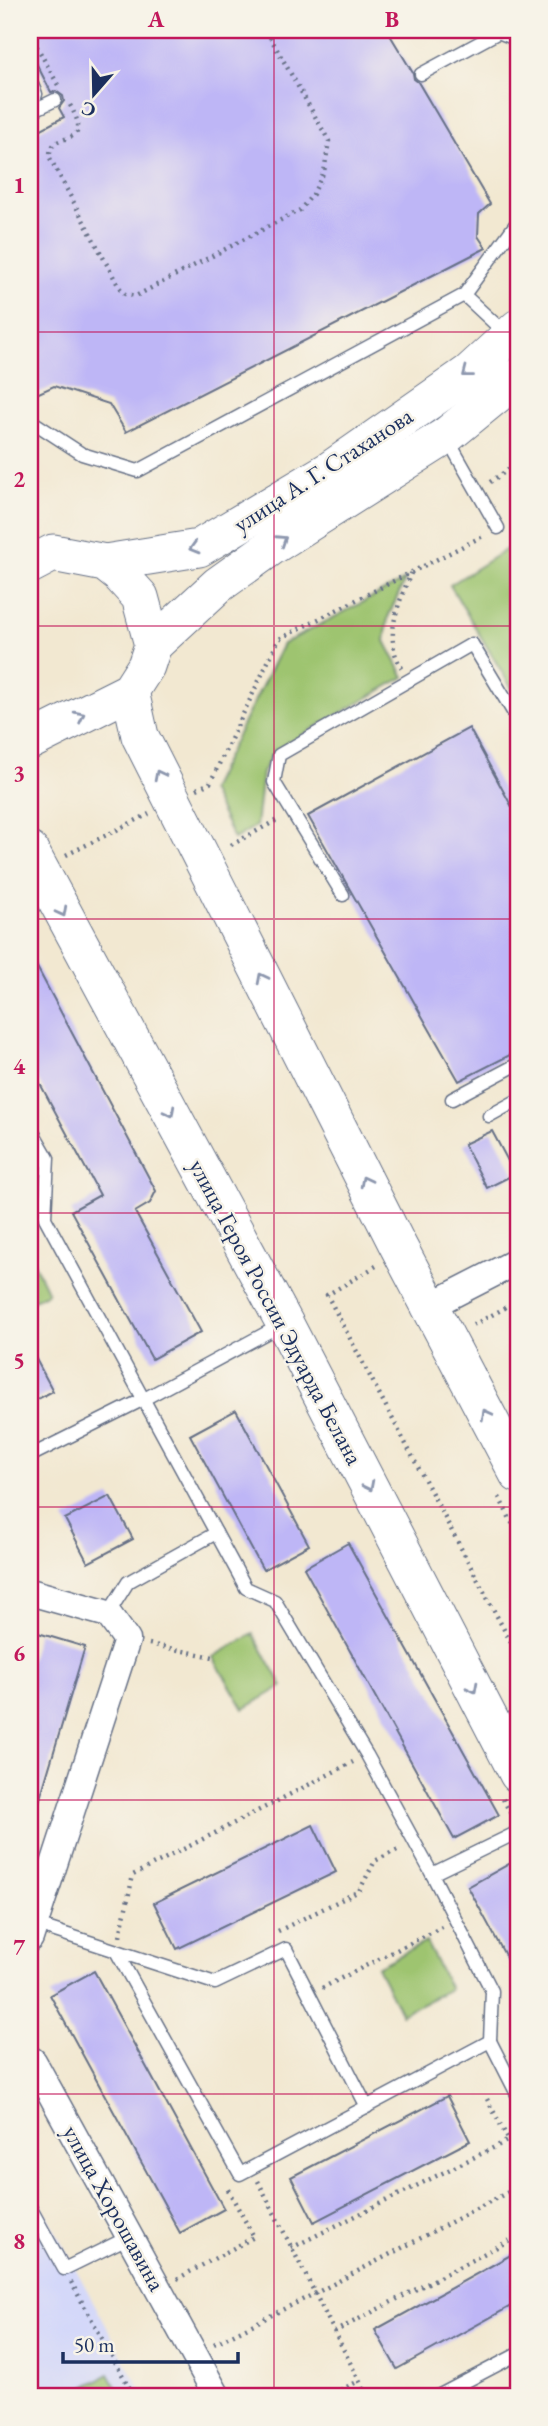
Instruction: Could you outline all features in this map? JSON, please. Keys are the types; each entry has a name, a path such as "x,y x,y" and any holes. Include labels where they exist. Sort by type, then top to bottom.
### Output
{"street":[{"name":"улица А. Г. Стаханова","path":"105,563 199,548 330,470 469,373 514,332"},
{"name":"улица А. Г. Стаханова","path":"153,645 218,585 274,545 446,436 518,377"},
{"path":"30,741 130,691 146,666 153,645 140,597 120,575 105,563 37,551"},
{"path":"130,691 140,736 518,1474"},
{"name":"улица Героя России Эдуарда Белана","path":"34,860 285,1324 518,1774"},
{"path":"430,1306 518,1261"},
{"path":"30,1592 108,1614 127,1640 32,1931"},
{"name":"улица Хорошавина","path":"30,2059 217,2396"}],"lane":[{"path":"421,74 496,31 518,40"},
{"path":"30,80 36,94 30,112"},
{"path":"30,112 61,96"},
{"path":"30,420 82,454 138,471 464,295 518,221"},
{"path":"464,295 514,332"},
{"path":"446,436 498,528"},
{"path":"343,895 274,782 279,755 472,644 518,720"},
{"path":"452,1099 518,1064"},
{"path":"489,1116 518,1100"},
{"path":"30,1127 48,1158 45,1218 246,1588 275,1601 367,1755 432,1874 492,1991 490,2041 518,2096"},
{"path":"30,1456 285,1324"},
{"path":"108,1614 128,1582 216,1533"},
{"path":"432,1874 518,1832"},
{"path":"32,1931 116,1951 215,1983 286,1949 367,2107"},
{"path":"116,1951 240,2174 490,2041"},
{"path":"30,2207 64,2269 129,2237"},
{"path":"438,2396 518,2354"}],"path":[{"path":"30,34 80,128 54,146 50,158 119,287 125,294 136,296 300,210 313,194 324,172 329,141 266,30"},
{"path":"477,491 518,463"},
{"path":"34,860 173,802 210,783 279,639 498,528"},
{"path":"410,679 395,658 393,638 394,617 411,572"},
{"path":"231,845 292,812"},
{"path":"378,1265 327,1295 518,1656"},
{"path":"447,1339 518,1301"},
{"path":"127,1640 214,1657"},
{"path":"116,1951 133,1875 367,1755"},
{"path":"274,1933 359,1891 375,1861 414,1841"},
{"path":"309,1994 456,1921"},
{"path":"487,2099 518,2158"},
{"path":"291,2248 509,2140"},
{"path":"251,2168 367,2396"},
{"path":"159,2288 254,2237 221,2177"},
{"path":"195,2353 518,2187"},
{"path":"334,2332 518,2236"},
{"path":"64,2269 134,2396"},
{"path":"328,2396 359,2381"}],"shaded area":[{"path":"30,2184 144,2396 30,2396"}],"green space":[{"path":"518,542 518,699 450,585"},
{"path":"405,580 388,617 385,641 404,677 274,751 262,773 256,826 234,839 210,790 283,644"},
{"path":"30,1255 48,1293 30,1302"},
{"path":"253,1634 283,1686 244,1709 213,1657"},
{"path":"426,1942 450,1989 401,2014 377,1967"},
{"path":"109,2374 121,2396 68,2396"}],"building":[{"path":"30,30 387,30 490,204 479,214 478,236 486,248 126,432 109,404 54,386 30,397 30,135 64,117 59,108 64,101 63,96 56,91 51,92 30,51"},
{"path":"469,728 518,818 518,1051 459,1081 308,816"},
{"path":"30,954 156,1191 150,1203 135,1212 201,1332 152,1359 71,1211 100,1195 30,1065"},
{"path":"492,1131 515,1174 487,1188 464,1144"},
{"path":"30,1348 53,1391 30,1403"},
{"path":"236,1410 309,1545 263,1570 190,1435"},
{"path":"110,1496 133,1539 88,1563 65,1519"},
{"path":"348,1543 499,1815 454,1839 304,1568"},
{"path":"38,1633 85,1647 35,1815 30,1814 30,1661"},
{"path":"313,1825 336,1872 177,1949 154,1903"},
{"path":"511,1863 518,1877 518,1979 468,1887"},
{"path":"94,1971 224,2209 180,2233 50,1995"},
{"path":"447,2096 470,2141 314,2222 291,2177"},
{"path":"518,2251 518,2302 397,2369 375,2330"}]}
